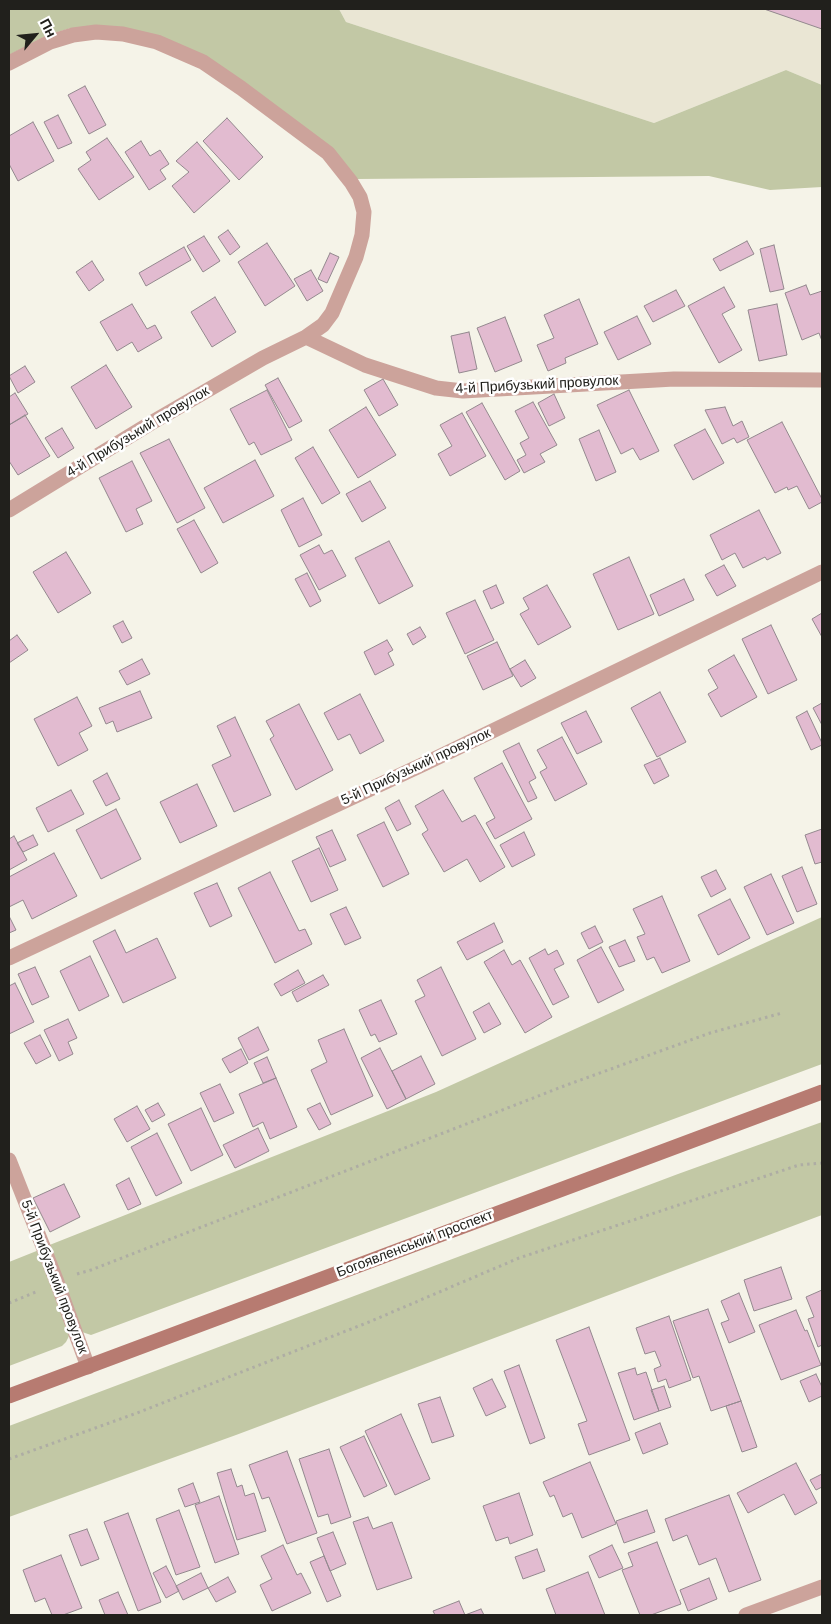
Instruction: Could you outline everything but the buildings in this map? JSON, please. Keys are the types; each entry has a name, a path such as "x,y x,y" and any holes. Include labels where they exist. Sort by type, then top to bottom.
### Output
{"main road":[{"name":"Богоявленський проспект","path":"9,1396 822,1092"}],"street":[{"path":"9,63 50,42 73,35 96,32 124,34 157,42 204,62 328,153 351,182 360,197 364,212 362,235 356,257 332,313 322,325 306,337"},
{"name":"4-й Прибузький провулок","path":"9,510 168,413 263,358 306,337 365,365 436,388 463,391 674,379 822,380"},
{"name":"5-й Прибузький провулок","path":"9,958 424,764 822,572"},
{"name":"5-й Прибузький провулок","path":"9,1160 88,1367"},
{"path":"746,1615 822,1587"}],"path":[{"path":"74,1275 100,1267 564,1086 710,1033 782,1013"},
{"path":"9,1459 137,1412 369,1322 519,1258 799,1165 822,1163"},
{"path":"9,1304 41,1290"}],"shaded area":[{"path":"339,9 822,9 822,85 786,70 654,123 346,22"}],"green space":[{"path":"9,9 339,9 346,22 654,123 786,70 822,85 822,187 770,190 709,176 357,179 205,56 71,28 48,35 9,55"},
{"path":"822,917 822,1064 91,1335 82,1332 47,1246 436,1092"},
{"path":"822,1122 822,1215 236,1435 9,1517 9,1426 678,1174"},
{"path":"39,1250 70,1328 69,1336 62,1346 9,1366 9,1262"}]}
